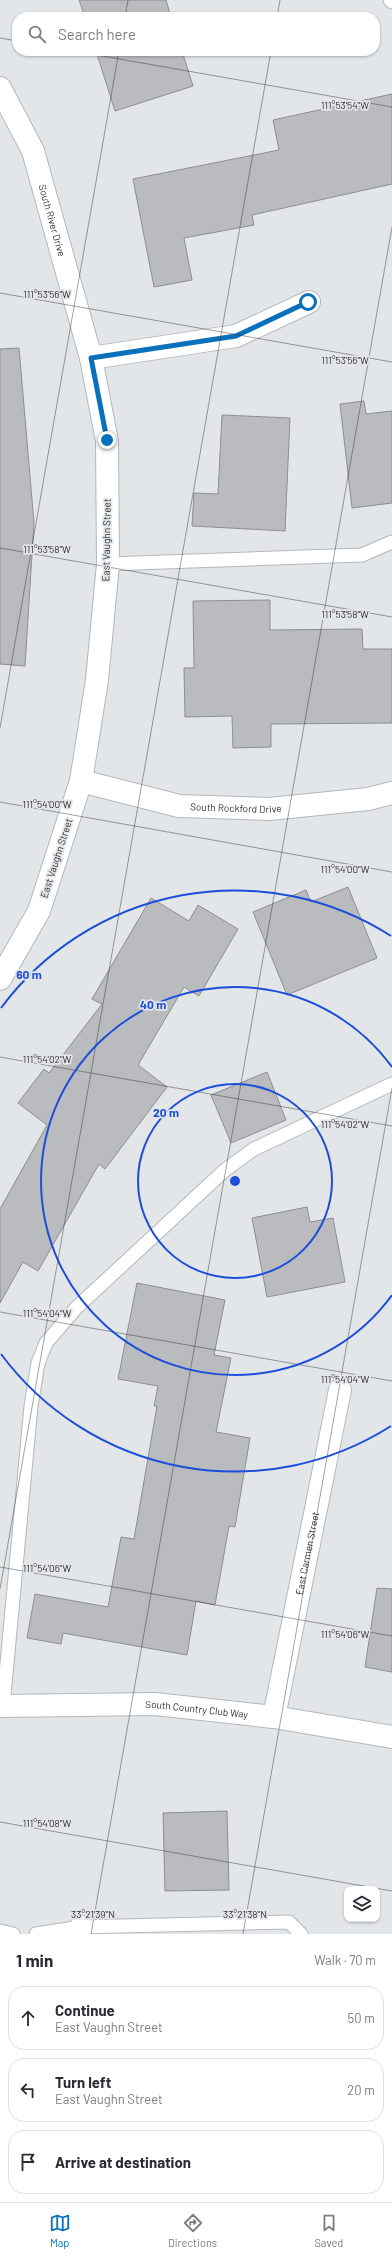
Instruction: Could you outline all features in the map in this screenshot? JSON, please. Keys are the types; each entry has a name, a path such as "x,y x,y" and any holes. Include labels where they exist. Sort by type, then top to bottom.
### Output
{"street":[{"name":"South River Drive","path":"0,88 33,151 91,358"},
{"path":"91,358 236,336 308,302"},
{"name":"East Vaughn Street","path":"0,980 39,911 81,781 96,680 108,564 107,440 91,358"},
{"name":"South Rockford Drive","path":"81,781 179,806 269,810 368,800 392,793"},
{"name":"East Carmen Street","path":"274,1717 340,1390"},
{"name":"South Country Club Way","path":"2,1706 155,1704 274,1717 392,1737"}],"lane":[{"path":"108,564 362,555 392,542"},
{"path":"2,1706 31,1406 38,1363 46,1343 76,1308 225,1170 254,1150 392,1084"},
{"path":"36,1934 289,1922 301,1934"},
{"path":"0,1931 13,1934"}],"building":[{"path":"79,0 166,0 170,12 83,12"},
{"path":"98,56 184,56 193,86 115,111"},
{"path":"392,94 392,184 252,215 254,225 184,238 192,280 154,287 133,179 279,150 273,120"},
{"path":"19,348 34,523 25,666 0,664 0,349"},
{"path":"364,401 366,414 392,411 392,503 352,508 340,404"},
{"path":"222,415 290,418 285,531 192,526 194,493 218,494"},
{"path":"270,600 270,630 362,629 363,649 392,649 392,723 271,724 271,747 233,748 232,716 185,717 184,668 194,668 193,601"},
{"path":"348,887 377,958 287,995 253,912 306,890 311,902"},
{"path":"151,898 189,921 198,905 238,929 199,996 184,987 138,1065 167,1087 105,1169 99,1164 38,1271 23,1262 0,1303 0,1209 47,1125 18,1103 44,1069 49,1073 102,1004 92,999"},
{"path":"267,1072 286,1120 231,1143 211,1095"},
{"path":"307,1207 310,1222 333,1218 345,1282 267,1297 252,1218"},
{"path":"137,1283 225,1300 214,1355 231,1358 216,1432 250,1438 235,1527 229,1526 215,1605 196,1601 187,1655 63,1633 61,1644 27,1638 35,1594 108,1607 121,1537 134,1539 157,1406 154,1406 158,1386 118,1379"},
{"path":"377,1588 392,1589 392,1672 365,1667"},
{"path":"227,1811 229,1890 165,1891 163,1813"}],"route":[{"path":"107,440 91,358 236,336 308,302"}]}
